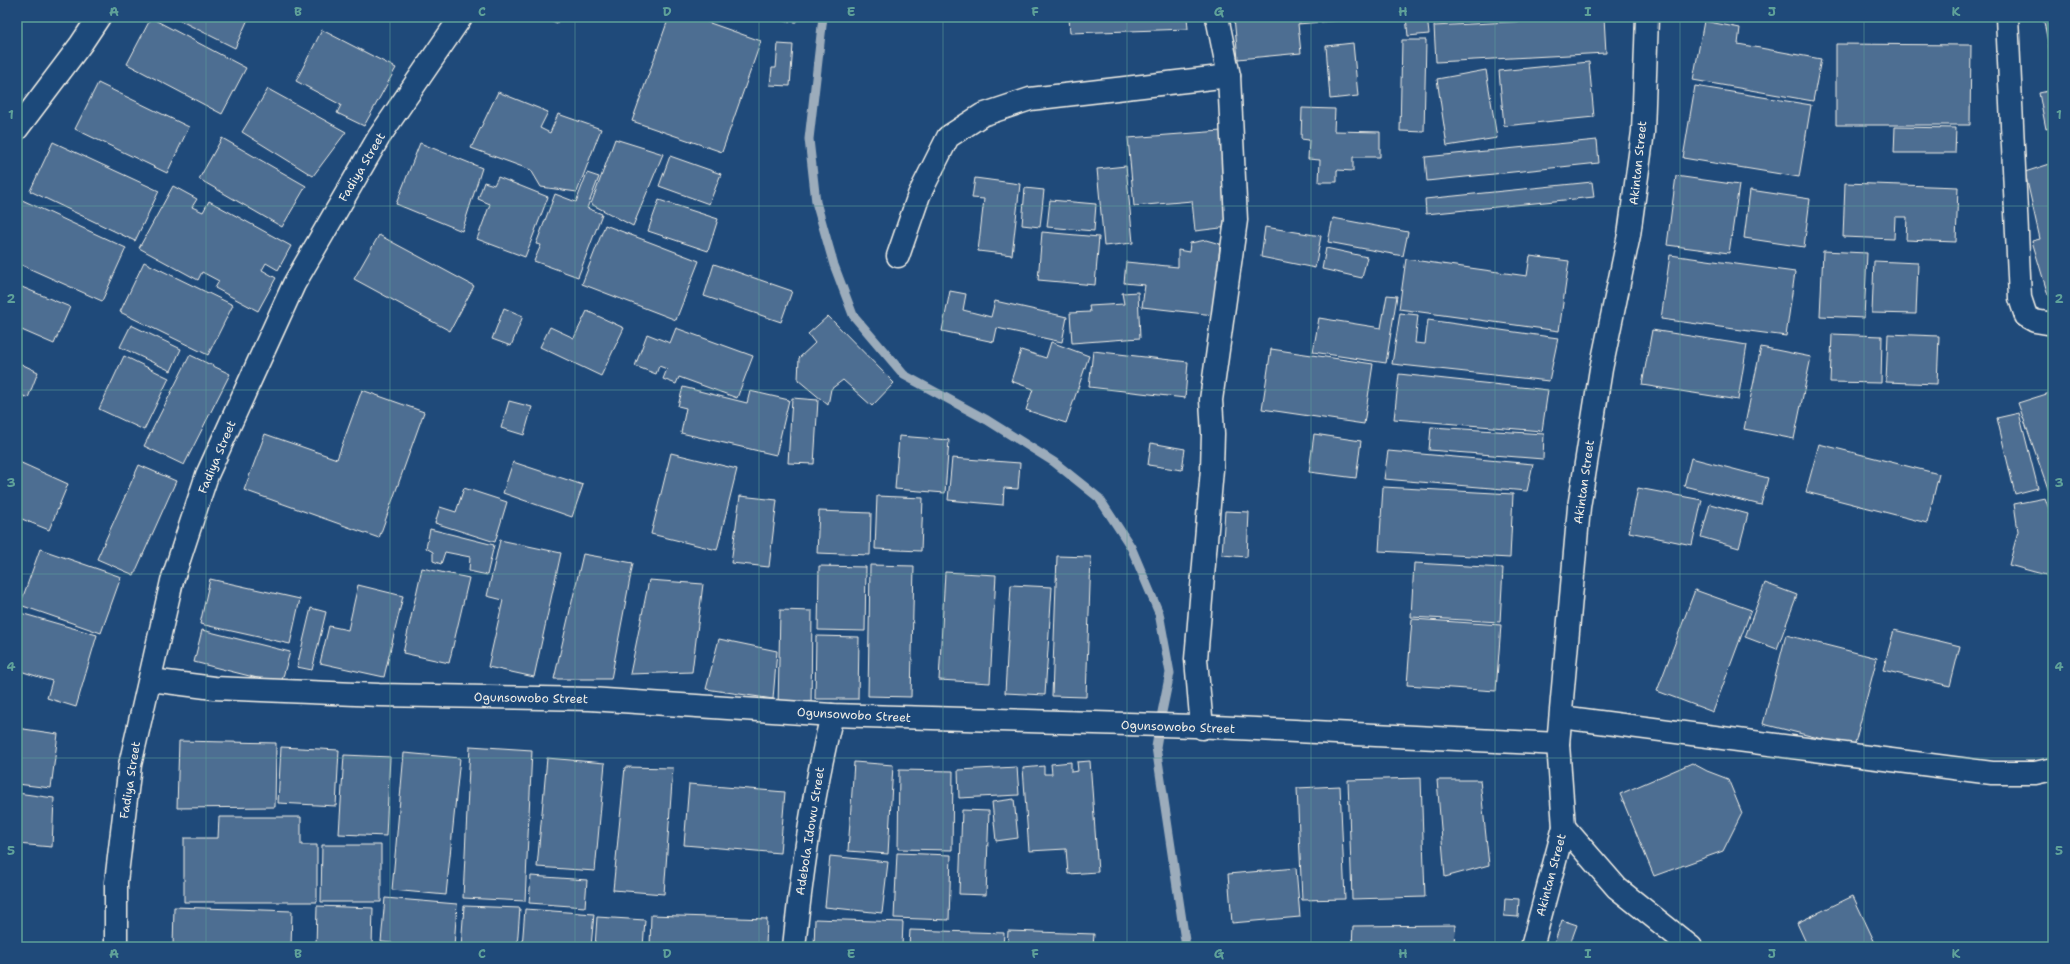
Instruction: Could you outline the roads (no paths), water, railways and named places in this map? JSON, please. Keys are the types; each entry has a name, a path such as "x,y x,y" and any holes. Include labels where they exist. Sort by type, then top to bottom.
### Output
{"street":[{"path":"17,129 80,44 98,17"},
{"name":"Fadiya Street","path":"116,947 116,882 130,765 151,680 172,581 207,475 294,284 379,137 460,17"},
{"path":"1198,727 1196,659 1212,469 1213,434 1211,400 1236,220 1229,76 1217,17"},
{"name":"Akintan Street","path":"1532,947 1564,826 1558,744 1579,507 1601,369 1629,236 1643,132 1647,17"},
{"path":"2007,17 2020,298 2026,316 2035,321 2053,324"},
{"path":"898,256 919,195 948,137 982,115 1030,99 1229,76"},
{"name":"Ogunsowobo Street","path":"151,680 214,688 379,695 590,699 832,715 1198,727 1558,744"},
{"name":"Adebola Idowu Street","path":"794,947 802,866 818,773 832,715"},
{"path":"1561,717 1992,773 2035,773 2053,769"},
{"path":"1564,826 1617,888 1691,947"}],"waterway":[{"path":"823,17 809,139 816,202 834,265 853,315 904,375 987,420 1054,462 1099,498 1131,547 1159,613 1170,673 1156,747 1186,947"}]}
